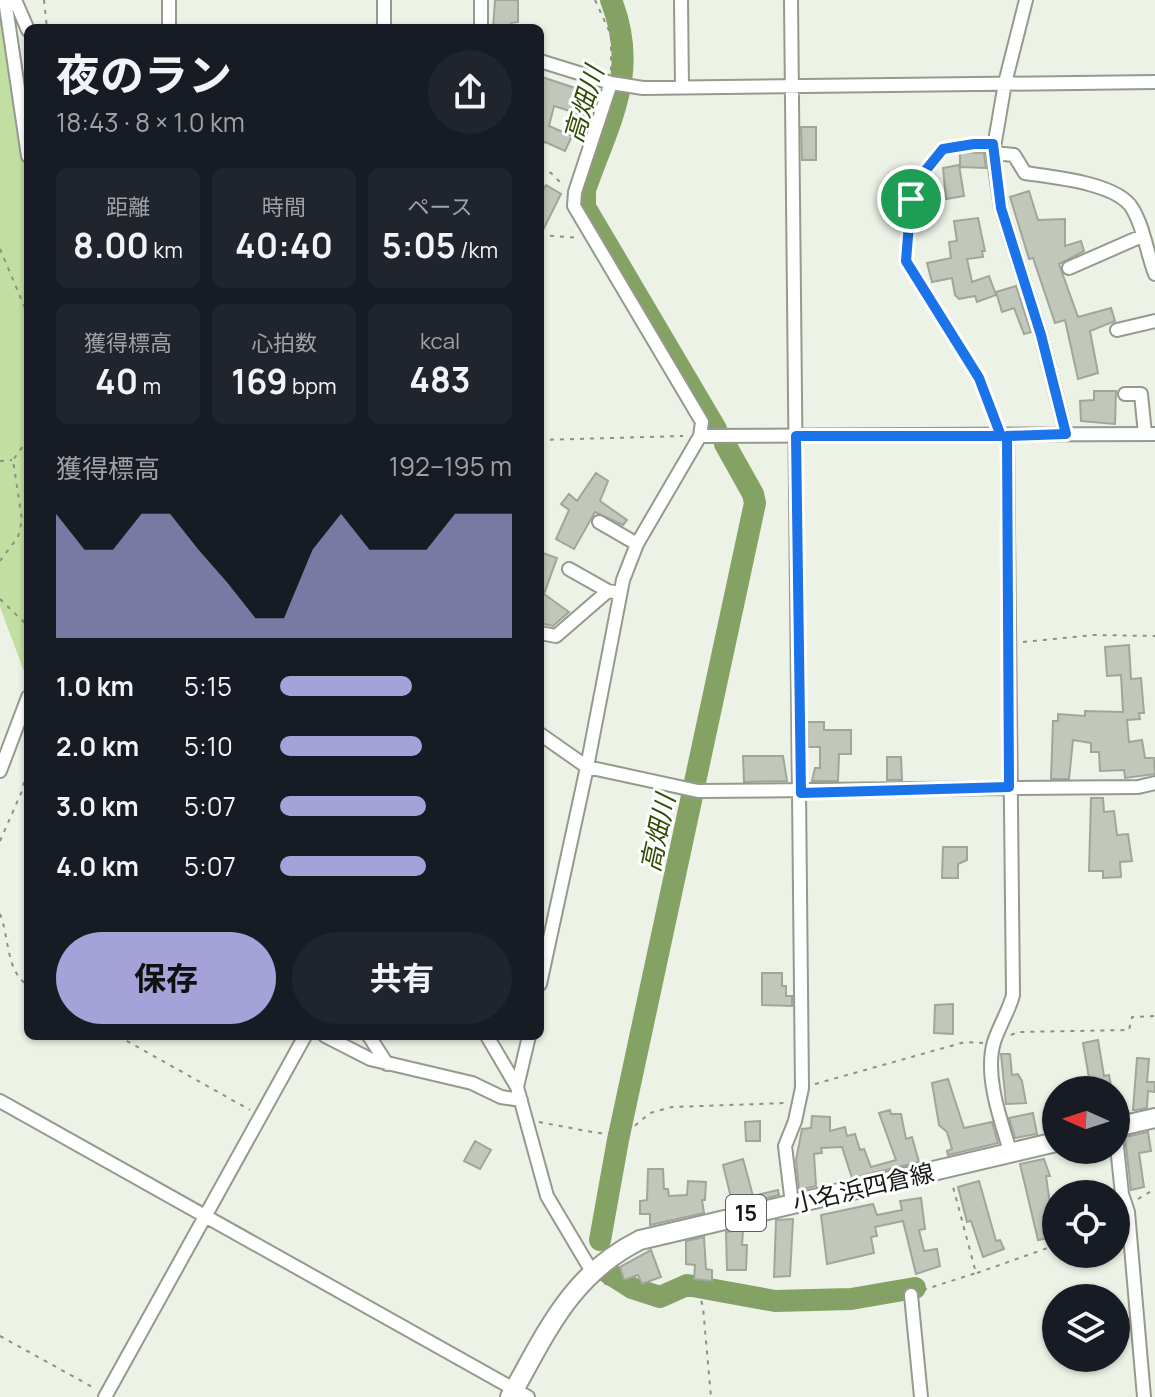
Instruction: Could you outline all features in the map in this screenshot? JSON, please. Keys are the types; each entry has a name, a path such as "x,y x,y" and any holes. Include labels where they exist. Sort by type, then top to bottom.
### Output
{"main road":[{"path":"1130,1124 1155,1118"},
{"name":"小名浜四倉線","path":"517,1395 554,1321 591,1270 640,1240 1042,1146"}],"street":[{"path":"5,0 24,129"},
{"path":"15,0 25,24"},
{"path":"169,0 169,24"},
{"path":"384,0 384,24"},
{"path":"481,0 481,24"},
{"path":"681,0 682,87"},
{"path":"791,0 801,793 800,1103 785,1146 792,1204"},
{"path":"1026,0 1005,83 993,149 1001,208 1041,335 1066,434"},
{"path":"544,62 631,87 1155,82"},
{"path":"544,966 587,767 614,592 637,544 700,436 702,422 594,240 574,199 614,84"},
{"path":"993,149 1014,155 1025,173 1092,185 1117,194 1131,205 1152,258 1155,274"},
{"path":"1069,268 1142,236"},
{"path":"1117,330 1155,321"},
{"path":"700,436 1150,434 1141,394 1125,394"},
{"path":"1004,436 1013,995 994,1043 992,1064 998,1112 1011,1154"},
{"path":"599,522 637,544"},
{"path":"569,569 614,592"},
{"path":"544,634 556,636 614,592"},
{"path":"0,771 24,708"},
{"path":"544,737 587,767 693,790 801,793 1138,787 1155,783"},
{"path":"106,1396 303,1040"},
{"path":"334,1040 387,1064 472,1083 501,1097 519,1093"},
{"path":"372,1040 387,1064"},
{"path":"489,1040 519,1093 530,1124 547,1196 591,1270"},
{"path":"519,1093 528,1040"},
{"path":"0,1101 517,1395"},
{"path":"1119,1164 1122,1194 1128,1212 1144,1397"},
{"path":"911,1295 921,1397"}],"path":[{"path":"44,0 47,24"},
{"path":"595,0 611,35 614,84"},
{"path":"993,149 943,149 934,156 917,181 905,249 911,271 979,378 1004,436"},
{"path":"544,171 557,177 574,199"},
{"path":"544,235 594,240"},
{"path":"0,249 24,306"},
{"path":"544,440 700,436"},
{"path":"0,561 18,537 22,520 13,460 24,445"},
{"path":"0,461 13,460"},
{"path":"0,599 24,622"},
{"path":"1009,643 1094,635 1155,636"},
{"path":"0,841 24,782"},
{"path":"0,914 9,953 24,983"},
{"path":"125,1040 261,1116"},
{"path":"530,1124 625,1134 650,1113 672,1107 800,1103"},
{"path":"948,1168 976,1273"},
{"path":"591,1270 602,1282 652,1304 660,1305 691,1291 700,1296 771,1307 911,1295 1042,1250"},
{"path":"700,1296 711,1397"},
{"path":"0,1336 106,1396"}],"green space":[{"path":"0,0 24,121 24,671 0,607"}],"building":[{"path":"495,0 518,0 518,22 493,24"},
{"path":"544,78 596,95 589,117 554,106 549,126 572,136 565,151 545,142"},
{"path":"801,127 816,127 816,160 802,160"},
{"path":"960,152 984,153 986,168 960,167"},
{"path":"959,165 964,196 946,199 943,168"},
{"path":"546,185 561,194 544,228"},
{"path":"1029,191 1038,220 1065,219 1065,246 1081,241 1084,251 1059,264 1078,317 1111,308 1115,321 1090,331 1098,373 1078,379 1065,320 1055,323 1033,258 1029,259 1010,197"},
{"path":"978,218 985,251 982,251 983,257 967,259 972,282 989,276 996,295 977,302 975,296 959,299 955,295 952,278 932,282 927,263 951,258 949,242 957,241 954,221"},
{"path":"1016,286 1031,332 1024,334 1014,308 1002,312 996,292"},
{"path":"1094,391 1116,391 1115,424 1081,421 1080,401 1094,400"},
{"path":"596,473 608,481 600,501 627,520 623,525 595,512 574,549 556,539 569,510 561,504 569,494 577,501"},
{"path":"544,553 557,558 544,594"},
{"path":"544,594 569,612 553,626 544,624"},
{"path":"1129,645 1131,679 1141,678 1144,713 1139,713 1140,719 1127,720 1129,742 1142,740 1145,758 1154,758 1155,774 1125,778 1124,770 1100,771 1099,752 1091,752 1091,743 1073,740 1069,779 1051,779 1053,721 1058,721 1058,714 1085,716 1085,711 1123,712 1121,675 1107,676 1105,647"},
{"path":"807,722 824,722 824,730 851,730 851,754 839,754 838,781 812,781 815,768 820,768 820,747 808,747"},
{"path":"743,756 783,756 787,781 744,782"},
{"path":"887,757 901,757 902,780 887,780"},
{"path":"1091,798 1103,798 1104,812 1114,811 1117,835 1128,834 1132,861 1120,862 1121,877 1103,878 1103,871 1089,871"},
{"path":"943,847 967,847 967,860 958,864 958,878 942,878"},
{"path":"762,973 782,973 782,986 786,986 786,996 792,996 792,1006 762,1005"},
{"path":"953,1004 953,1034 934,1033 935,1005"},
{"path":"1098,1040 1104,1076 1089,1076 1083,1043"},
{"path":"1001,1054 1010,1054 1012,1075 1018,1074 1022,1081 1026,1103 1006,1104"},
{"path":"1137,1058 1149,1059 1147,1082 1155,1082 1155,1092 1148,1091 1147,1108 1133,1110"},
{"path":"948,1079 964,1128 992,1122 998,1143 948,1155 947,1151 952,1149 947,1132 939,1125 932,1083"},
{"path":"890,1110 891,1114 901,1114 906,1139 912,1137 919,1162 852,1178 842,1147 821,1148 822,1153 814,1154 816,1186 799,1190 796,1160 802,1129 811,1128 812,1116 830,1117 830,1131 845,1127 847,1136 855,1134 860,1150 864,1149 871,1167 896,1160 879,1113"},
{"path":"1033,1113 1037,1134 1015,1138 1009,1118"},
{"path":"760,1121 760,1141 746,1141 745,1122"},
{"path":"1148,1132 1151,1151 1139,1153 1144,1187 1131,1190 1128,1164 1130,1136"},
{"path":"475,1141 491,1150 480,1169 464,1161"},
{"path":"743,1159 753,1196 778,1190 779,1195 733,1206 723,1165"},
{"path":"1042,1159 1050,1176 1042,1180 1042,1239 1038,1240 1020,1164"},
{"path":"648,1169 663,1169 664,1189 668,1189 669,1196 687,1195 688,1181 706,1182 705,1200 702,1200 704,1213 650,1225 650,1214 640,1214 640,1201 647,1200"},
{"path":"979,1181 996,1241 1000,1240 1004,1249 983,1257 971,1221 967,1222 958,1187"},
{"path":"921,1198 925,1229 919,1230 924,1251 937,1249 940,1266 916,1274 903,1221 875,1227 877,1236 871,1237 874,1253 827,1264 821,1215 873,1204 877,1215 902,1210 900,1201"},
{"path":"793,1219 790,1276 774,1277 776,1220"},
{"path":"743,1230 742,1245 747,1245 746,1270 727,1270 726,1232"},
{"path":"704,1237 706,1269 712,1270 712,1281 694,1279 695,1265 686,1264 686,1241"},
{"path":"651,1250 661,1277 642,1284 638,1275 624,1280 620,1267"}],"waterway":[{"name":"高畑川","path":"611,0 623,51 622,74 611,119 585,190 585,207 716,429"},
{"name":"高畑川","path":"600,1240 618,1140 755,503 725,444"},
{"name":"高畑川","path":"607,1272 632,1288 660,1297 687,1285 775,1301 851,1299 915,1288"}],"route":[{"path":"993,144 1001,208 1041,335 1066,434 1007,436 1009,787 801,793 796,436 1001,436 979,378 957,338 906,261 911,199 917,181 934,156 943,149 993,144"}]}
